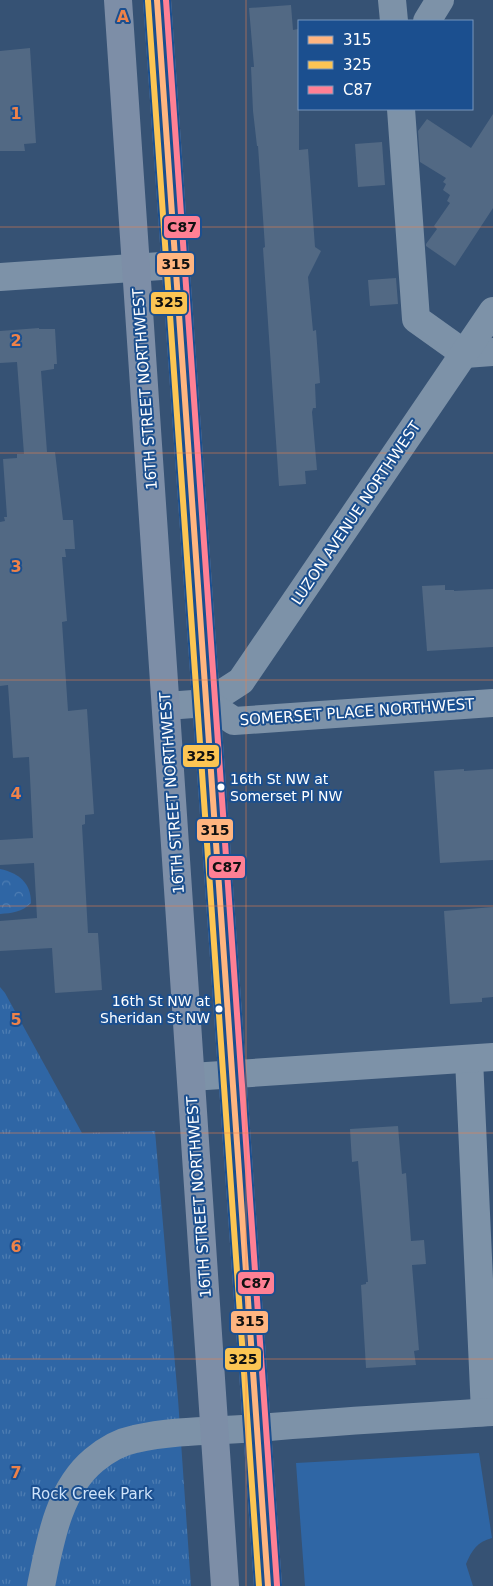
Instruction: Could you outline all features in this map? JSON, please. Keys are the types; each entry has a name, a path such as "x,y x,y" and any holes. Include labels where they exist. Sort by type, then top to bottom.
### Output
{"main road":[{"name":"16TH STREET NORTHWEST","path":"118,0 225,1586"},
{"path":"157,0 268,1586"}],"street":[{"path":"392,0 394,20"},
{"path":"428,20 440,0"},
{"path":"400,110 416,319 464,354 493,352"},
{"path":"0,277 176,265"},
{"name":"LUZON AVENUE NORTHWEST","path":"207,703 242,681 493,311"},
{"path":"166,706 207,703"},
{"name":"SOMERSET PLACE NORTHWEST","path":"207,703 234,721 493,703"},
{"path":"42,1586 62,1505 71,1486 90,1464 104,1453 133,1439 214,1430 489,1412 481,1058 191,1077"}],"green space":[{"path":"0,869 13,873 23,880 29,890 31,903 28,906 17,911 0,914"},
{"name":"Rock Creek Park","path":"0,987 82,1133 155,1131 178,1399 191,1586 0,1586"},
{"path":"479,1453 492,1538 476,1547 466,1564 473,1586 305,1586 296,1463"}],"building":[{"path":"291,5 293,30 298,29 299,150 308,149 315,247 321,251 308,277 313,331 316,330 320,383 315,384 316,408 313,408 312,412 317,470 305,471 306,484 279,486 258,146 253,111 251,67 254,67 249,8"},
{"path":"30,48 36,143 24,144 25,151 0,151 0,51"},
{"path":"493,114 493,208 455,266 426,246 437,229 434,226 450,203 447,201 450,195 443,190 446,184 443,182 446,178 420,162 418,131 427,119 471,148"},
{"path":"382,142 385,185 358,187 355,144"},
{"path":"396,278 398,304 370,306 368,280"},
{"path":"39,328 55,329 57,364 54,364 54,369 41,371 47,452 55,452 63,520 73,520 75,549 65,549 66,557 62,557 67,621 62,622 68,711 87,709 94,814 85,815 85,824 82,825 88,933 98,933 102,990 55,993 52,948 0,951 0,921 37,918 34,863 0,865 0,840 33,838 29,757 13,758 8,685 0,686 0,522 5,521 4,517 7,517 3,459 17,458 17,454 24,454 17,362 0,363 0,331"},
{"path":"445,585 445,590 454,591 493,589 493,647 427,651 422,586"},
{"path":"464,769 464,771 493,769 493,860 440,863 434,771"},
{"path":"493,907 493,997 482,998 482,1002 450,1004 444,911"},
{"path":"398,1126 402,1174 406,1173 411,1241 424,1240 426,1264 412,1265 419,1350 414,1351 416,1365 366,1368 361,1285 368,1282 358,1161 352,1162 350,1129"}],"transit line":[{"name":"315","path":"157,0 268,1586"},
{"name":"C87","path":"166,0 277,1585"},
{"name":"325","path":"148,1 259,1586"}],"place":[{"name":"16th St NW at Somerset Pl NW","path":"221,787"},
{"name":"16th St NW at Sheridan St NW","path":"219,1009"}]}
